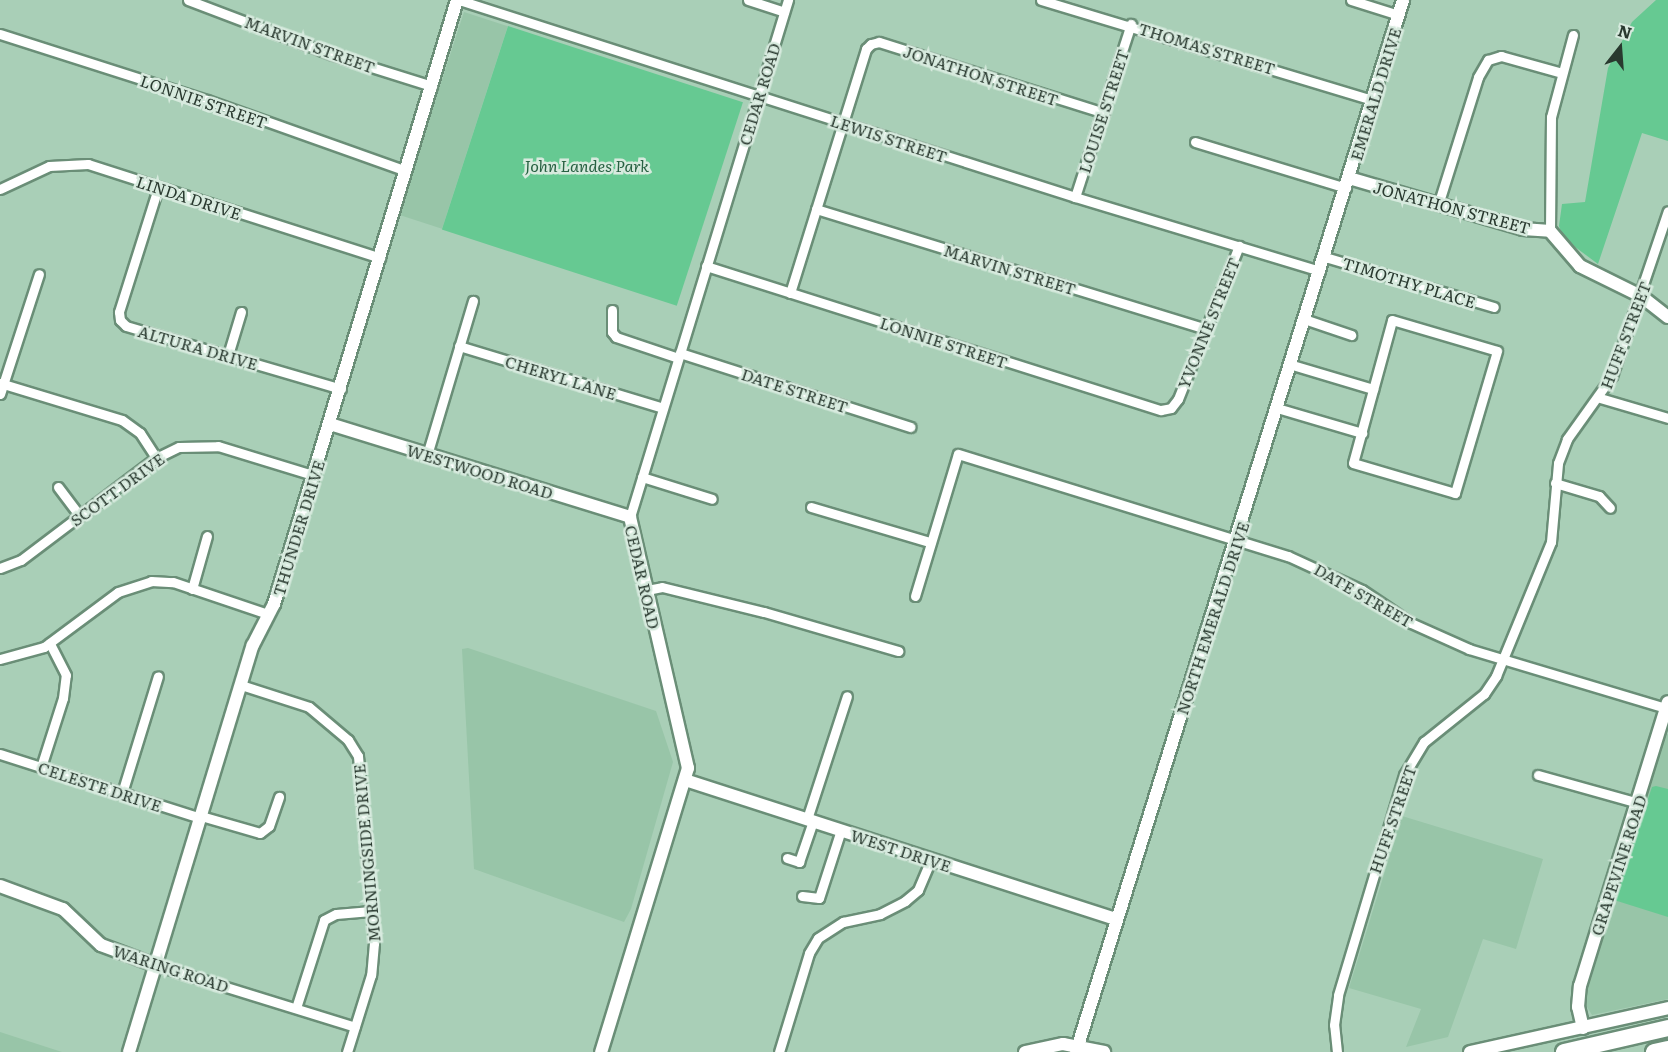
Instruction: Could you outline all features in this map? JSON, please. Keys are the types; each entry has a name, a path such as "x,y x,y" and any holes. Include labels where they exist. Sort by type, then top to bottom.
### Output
{"highway":[{"path":"1564,1052 1668,1028"},
{"path":"1654,1052 1668,1049"}],"street":[{"name":"MARVIN STREET","path":"188,0 333,55 432,86"},
{"name":"THUNDER DRIVE","path":"129,1052 241,685 274,604 458,0"},
{"name":"LEWIS STREET","path":"458,0 1075,197 1320,271"},
{"path":"748,0 784,12"},
{"name":"CEDAR ROAD","path":"602,1052 686,780 685,745 669,693 630,517 788,0"},
{"name":"THOMAS STREET","path":"1041,0 1131,24 1373,100"},
{"path":"1351,0 1399,15"},
{"name":"EMERALD DRIVE","path":"1347,183 1403,0"},
{"name":"LOUISE STREET","path":"1075,197 1131,24"},
{"name":"LONNIE STREET","path":"0,34 207,100 406,171"},
{"path":"1550,231 1551,117 1573,35"},
{"name":"JONATHON STREET","path":"842,123 864,54 871,44 879,42 1104,113"},
{"path":"1438,205 1478,77 1488,60 1501,56 1562,74"},
{"path":"790,293 842,123"},
{"path":"1195,142 1347,183"},
{"name":"LINDA DRIVE","path":"1,186 49,166 71,162 380,258"},
{"name":"JONATHON STREET","path":"1347,183 1438,205 1523,230 1550,231 1580,266 1641,296 1668,317"},
{"name":"NORTH EMERALD DRIVE","path":"1077,1049 1116,919 1238,541 1289,364 1347,183"},
{"name":"ALTURA DRIVE","path":"158,188 119,312 120,320 126,326 340,389"},
{"name":"MARVIN STREET","path":"816,209 1205,329"},
{"name":"HUFF STREET","path":"1337,1052 1334,1025 1338,995 1404,775 1424,742 1484,694 1503,659 1551,542 1556,515 1555,483 1566,439 1600,398 1612,376 1668,211"},
{"name":"YVONNE STREET","path":"1178,399 1239,246"},
{"name":"TIMOTHY PLACE","path":"1325,256 1494,307"},
{"name":"LONNIE STREET","path":"706,266 1161,410 1171,408 1178,399"},
{"path":"0,394 39,274"},
{"path":"427,455 473,301"},
{"name":"DATE STREET","path":"612,310 612,332 616,337 910,427"},
{"path":"228,355 241,312"},
{"path":"1304,319 1351,335"},
{"path":"1392,320 1497,351 1455,493 1353,463 1373,389 1392,320"},
{"name":"CHERYL LANE","path":"459,346 663,408"},
{"path":"1289,364 1373,389"},
{"path":"2,383 122,420 140,433 156,458"},
{"path":"1600,398 1668,418"},
{"path":"1277,408 1362,433"},
{"name":"WESTWOOD ROAD","path":"330,424 630,517"},
{"name":"SCOTT DRIVE","path":"0,568 21,560 156,458 192,444 218,446 314,475"},
{"name":"DATE STREET","path":"929,542 958,454 1314,565 1436,635 1503,659 1667,705"},
{"path":"642,477 712,499"},
{"path":"1555,483 1599,496 1610,508"},
{"path":"58,487 80,516"},
{"path":"810,507 929,542 915,596"},
{"path":"192,589 207,536"},
{"path":"0,659 23,655 50,643 130,586 152,581 192,589 268,614"},
{"path":"647,590 662,587 764,612 898,651"},
{"path":"41,766 63,698 66,675 50,643"},
{"path":"122,793 158,676"},
{"name":"MORNINGSIDE DRIVE","path":"241,685 309,707 356,749 374,943 371,975 347,1052"},
{"path":"787,858 799,862 847,696"},
{"name":"GRAPEVINE ROAD","path":"1583,1028 1578,1007 1580,986 1638,803 1665,729 1667,705"},
{"name":"CELESTE DRIVE","path":"0,754 122,793 260,833 269,826 279,797"},
{"path":"1538,775 1638,803"},
{"name":"WEST DRIVE","path":"686,780 1116,919"},
{"path":"802,896 819,898 841,830"},
{"path":"779,1052 809,953 818,938 843,922 880,914 905,901 918,890 931,859"},
{"name":"WARING ROAD","path":"0,886 63,909 101,945 155,965 355,1027"},
{"path":"296,1008 324,920 336,914 371,911"},
{"path":"1470,1052 1668,1008"},
{"path":"1025,1052 1051,1044 1104,1052"}],"shaded area":[{"path":"464,12 508,26 442,229 398,215"},
{"path":"468,648 656,711 673,762 631,909 624,922 474,869 462,649"},
{"path":"1665,733 1668,734 1668,999 1592,1015 1584,1002"},
{"path":"1402,816 1543,859 1516,949 1483,939 1448,1037 1406,1047 1421,1009 1349,988"},
{"path":"0,1032 62,1052 0,1052"}],"green space":[{"path":"1656,0 1668,0 1668,141 1642,133 1598,264 1563,238 1559,226 1562,204 1585,202 1608,68 1632,22"},
{"name":"John Landes Park","path":"508,26 743,102 677,306 442,230"},
{"path":"1652,787 1668,789 1668,917 1614,900"}]}
